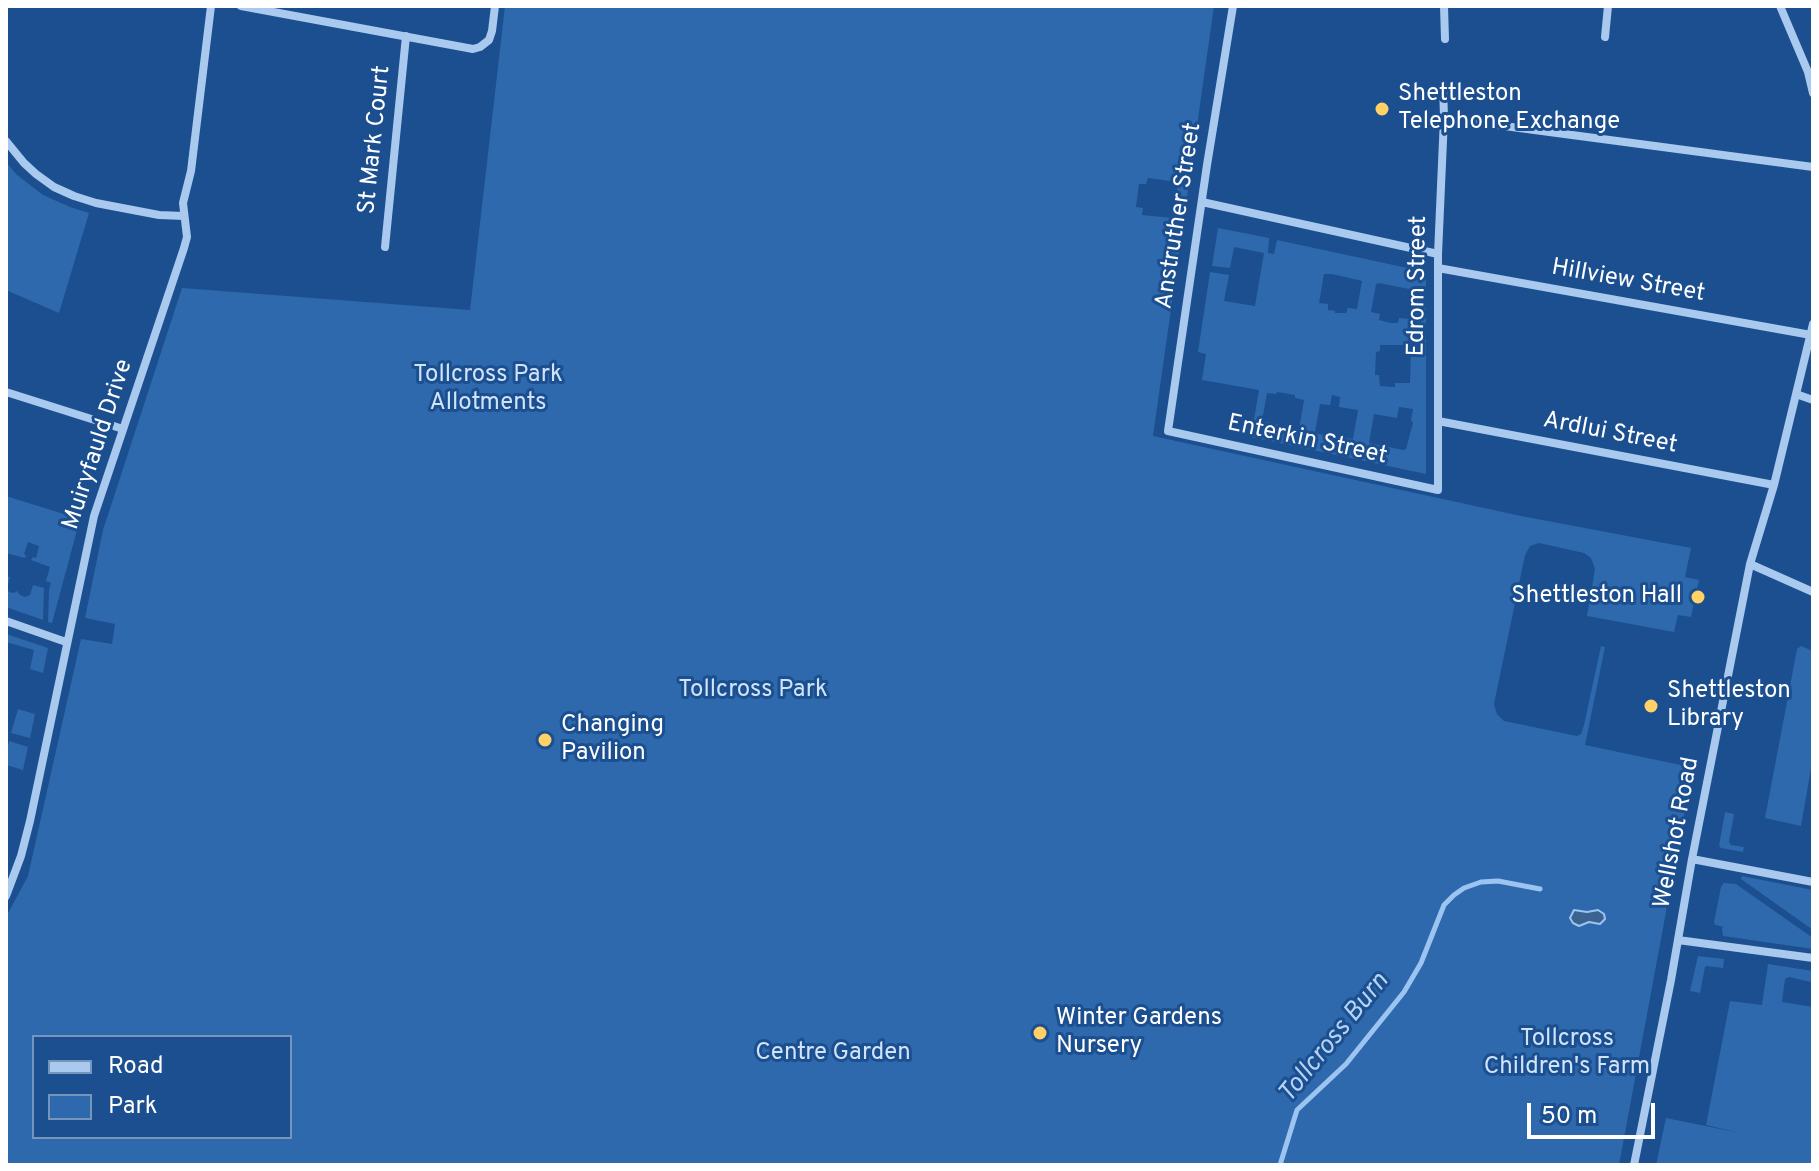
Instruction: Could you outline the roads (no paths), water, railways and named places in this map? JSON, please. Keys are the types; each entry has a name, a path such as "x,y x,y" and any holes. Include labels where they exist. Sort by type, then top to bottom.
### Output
{"street":[{"name":"Muiryfauld Drive","path":"6,896 30,821 94,516 187,237 183,203 191,171 211,6"},
{"path":"241,6 464,49 480,47 491,36 495,6"},
{"name":"Anstruther Street","path":"1168,431 1233,6"},
{"path":"1444,6 1445,39"},
{"path":"1605,37 1608,6"},
{"path":"1780,6 1808,72 1813,93"},
{"name":"St Mark Court","path":"385,247 406,36"},
{"name":"Edrom Street","path":"1438,490 1438,254 1443,84"},
{"path":"1444,118 1813,167"},
{"path":"6,141 36,174 74,196 159,215 184,216"},
{"path":"1202,202 1438,254"},
{"name":"Hillview Street","path":"1438,268 1811,335"},
{"name":"Wellshot Road","path":"1634,1165 1750,564 1774,485 1813,324"},
{"path":"6,392 123,429"},
{"path":"1796,394 1813,400"},
{"name":"Ardlui Street","path":"1438,421 1774,485"},
{"name":"Enterkin Street","path":"1168,431 1438,490"},
{"path":"1750,564 1813,592"},
{"path":"6,621 66,642"},
{"path":"1692,859 1813,882"},
{"path":"1678,940 1813,958"}],"waterway":[{"name":"Tollcross Burn","path":"1280,1165 1297,1110 1346,1064 1404,992 1421,963 1444,905 1464,888 1481,882 1498,881 1540,889"}],"place":[{"name":"Shettleston Telephone Exchange","path":"1382,109"},
{"name":"Shettleston Hall","path":"1698,597"},
{"name":"Shettleston Library","path":"1651,706"},
{"name":"Changing Pavilion","path":"545,740"},
{"name":"Winter Gardens Nursery","path":"1040,1033"}],"park label":[{"name":"Tollcross Park Allotments","path":"488,390"},
{"name":"Tollcross Park","path":"753,691"},
{"name":"Centre Garden","path":"833,1054"},
{"name":"Tollcross Children's Farm","path":"1567,1054"}]}
